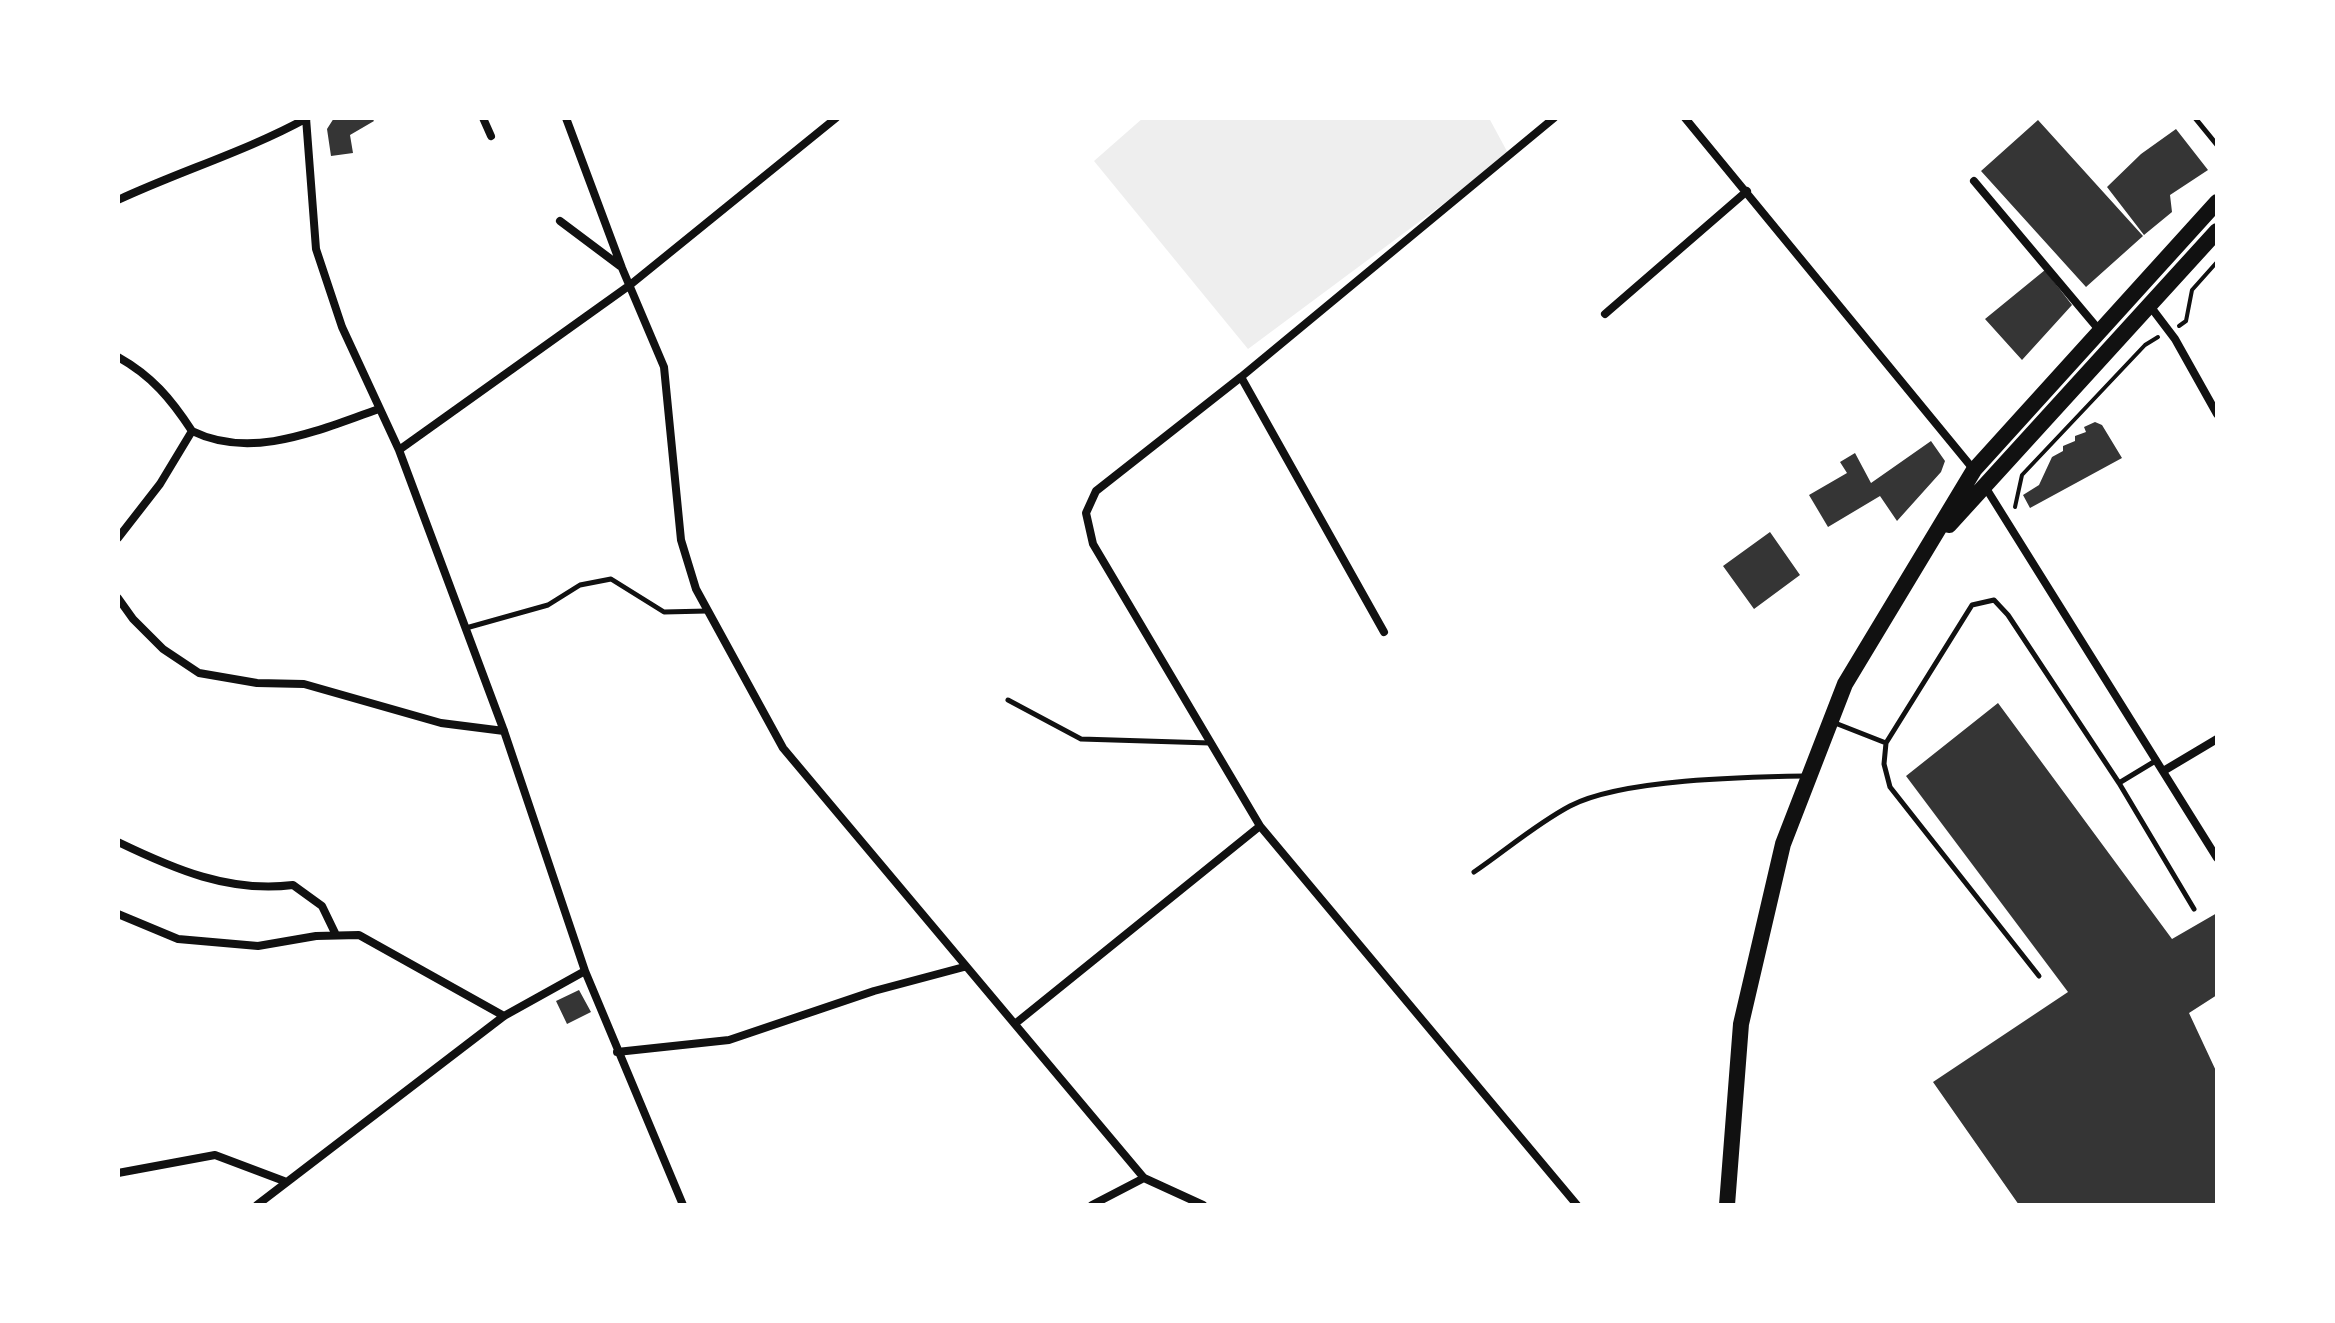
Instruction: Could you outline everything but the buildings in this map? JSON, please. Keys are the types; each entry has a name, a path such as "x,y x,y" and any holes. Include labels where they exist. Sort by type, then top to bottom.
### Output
{"highway":[{"path":"1727,1205 1741,1024 1783,844 1845,684 1974,470 2217,202"},
{"path":"1934,540 1986,488 2217,231"}],"street":[{"path":"118,200 209,160 265,140 307,118 316,249 342,327 399,450 504,731 585,971 683,1205"},
{"path":"483,118 491,136"},
{"path":"566,118 622,268 664,367 681,540 696,589 783,748 1144,1178 1203,1205"},
{"path":"399,450 630,285 836,118"},
{"path":"1554,118 1241,377 1096,491 1086,513 1093,544 1260,826 1577,1205"},
{"path":"1685,118 1974,470 2165,770 2217,858"},
{"path":"1974,181 2100,331"},
{"path":"1605,314 1747,191"},
{"path":"560,221 622,268"},
{"path":"2150,306 2170,333 2217,414"},
{"path":"118,357 139,368 167,393 192,431 218,444 267,443 379,409"},
{"path":"1241,377 1384,632"},
{"path":"118,538 192,431"},
{"path":"118,598 133,619 163,649 199,673 257,683 304,684 441,723 504,731"},
{"path":"2165,770 2217,739"},
{"path":"1016,1023 1260,826"},
{"path":"118,842 193,875 266,888 293,885 322,906 336,935"},
{"path":"118,914 178,939 258,946 336,935 359,935 504,1016"},
{"path":"617,1052 729,1040 874,991 964,967"},
{"path":"257,1205 284,1181 504,1016 585,971"},
{"path":"118,1173 215,1155 284,1181"},
{"path":"1092,1205 1144,1178"}],"lane":[{"path":"2195,118 2217,145"},
{"path":"2211,138 2217,132"},
{"path":"466,628 548,605 580,585 611,579 664,612 708,611"},
{"path":"2039,976 1890,787 1884,764 1886,743 1972,605 1994,600 2008,615 2119,783 2194,909"},
{"path":"1008,700 1081,739 1211,743"},
{"path":"1830,721 1886,743"},
{"path":"2119,783 2158,759"},
{"path":"1474,872 1572,805 1628,790 1729,777 1807,776"}],"path":[{"path":"2005,518 2018,503 2022,475 2145,345 2186,321 2192,290 2217,262"}],"shaded area":[{"path":"1143,118 1489,118 1509,155 1248,349 1094,161"}]}
